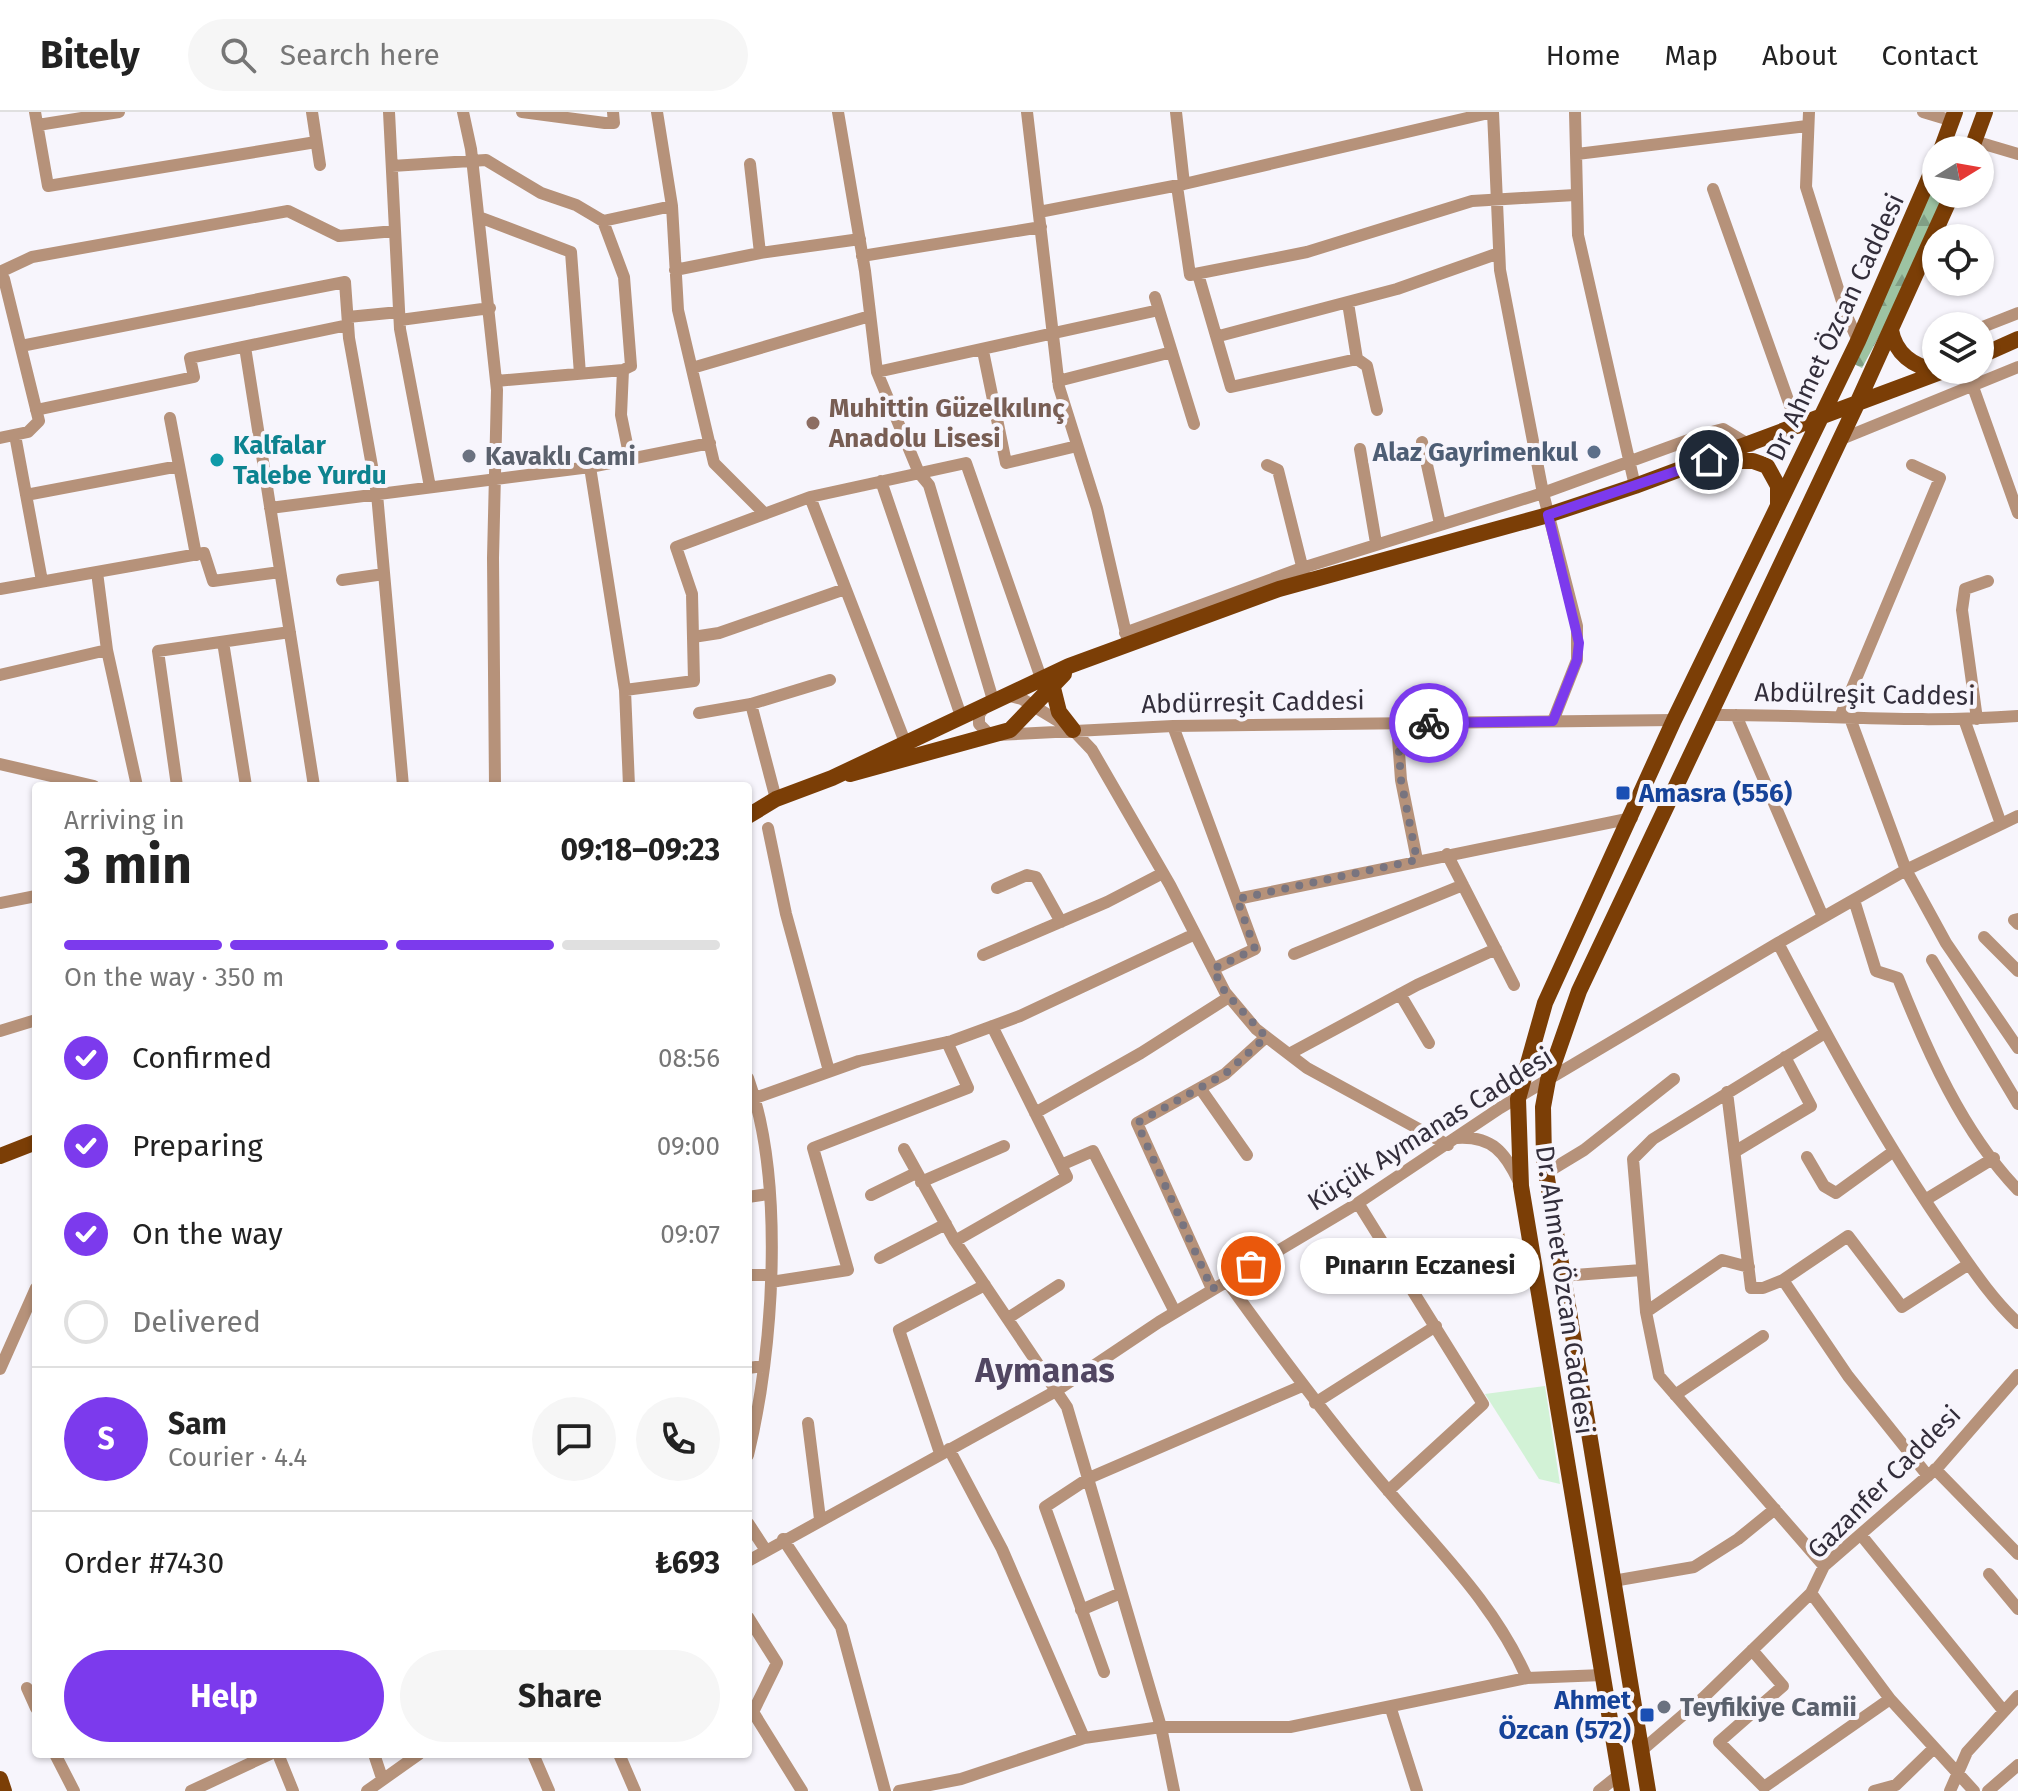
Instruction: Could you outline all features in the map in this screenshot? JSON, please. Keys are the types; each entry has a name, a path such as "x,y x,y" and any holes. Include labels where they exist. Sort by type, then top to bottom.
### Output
{"main road":[{"path":"1976,136 1985,112"},
{"path":"1946,136 1954,116"},
{"name":"Dr. Ahmet Özcan Caddesi","path":"1620,1783 1521,1186 1518,1099 1545,1003 1632,818 1674,720 1858,341 1922,194"},
{"name":"Dr. Ahmet Özcan Caddesi","path":"1648,1791 1546,1173 1543,1107 1548,1080 1579,991 1856,406 1946,208"},
{"path":"1891,330 1903,355 1922,366"},
{"path":"1994,350 2018,339"},
{"path":"997,735 1015,727 1034,706 1046,681 1127,639 1304,575 1548,515 1751,446 1922,379"},
{"path":"1709,460 1753,461 1767,466 1778,486 1778,509"},
{"path":"1046,681 1059,712 1073,730"},
{"name":"Abdürreşit Caddesi","path":"752,814 776,799 832,778 995,700 1046,681"},
{"name":"Abdürreşit Caddesi","path":"832,778 893,765 997,735"},
{"name":"Abdürreşit Caddesi","path":"752,802 776,799"},
{"path":"0,1156 32,1144"},
{"path":"0,1779 4,1791"}],"street":[{"path":"119,112 37,118 48,186 316,142"},
{"path":"312,112 320,165"},
{"path":"389,112 400,316 430,487"},
{"path":"463,112 479,217 496,381 495,782"},
{"path":"522,112 614,123 613,112"},
{"path":"657,112 672,206 678,310 714,463 765,514"},
{"path":"838,112 860,239 877,372 919,473 929,485 995,700"},
{"path":"1027,112 1058,381 1097,508 1127,639"},
{"path":"1176,112 1190,275 1307,252 1472,201 1575,195"},
{"path":"1039,212 1180,185 1493,112 1499,253 1543,493 1579,643 1577,660 1553,721"},
{"path":"1575,112 1578,235 1635,486"},
{"path":"1809,112 1806,187 1846,314 1858,341"},
{"path":"1923,112 1954,116"},
{"path":"1577,154 1807,126"},
{"path":"1994,149 2018,154"},
{"path":"392,166 486,160 541,193 576,205 603,221 624,277 631,366 623,370 496,381"},
{"path":"750,164 760,253"},
{"path":"1713,189 1798,428"},
{"path":"603,221 672,206"},
{"path":"0,438 28,432 39,421 4,279 0,274 32,257 288,211 339,236 395,231"},
{"path":"479,217 571,252 580,374"},
{"path":"862,256 1041,227"},
{"path":"675,270 760,253 860,239"},
{"path":"1219,336 1240,328 1348,303 1499,253"},
{"path":"1198,274 1209,317 1219,336 1231,387 1357,359"},
{"path":"21,346 345,282 348,321 377,494 403,782"},
{"path":"1348,303 1357,359 1367,366 1377,410"},
{"path":"877,372 1053,335 1157,304 1194,424"},
{"path":"36,410 194,377 190,358 348,321 490,308"},
{"path":"1994,322 2018,313"},
{"path":"692,368 870,316"},
{"path":"245,347 313,782"},
{"path":"983,351 1006,463 1077,446"},
{"path":"1058,381 1172,352"},
{"path":"1839,440 2018,367"},
{"path":"623,370 621,415 630,459"},
{"path":"1973,385 2018,513"},
{"path":"170,418 196,555"},
{"path":"1267,465 1278,470 1304,575 1376,543 1543,493 1723,429 1751,446"},
{"path":"15,435 42,581"},
{"path":"1422,442 1440,524"},
{"path":"270,508 590,467 710,443"},
{"path":"1360,449 1376,543"},
{"path":"625,690 694,681 692,594 676,547 810,497 966,463 1046,681"},
{"path":"1912,465 1940,478 1845,718 1906,870 1946,943 2018,1048"},
{"path":"26,495 179,466"},
{"path":"590,467 625,690 629,782"},
{"path":"881,481 961,716"},
{"path":"810,497 905,742"},
{"path":"0,589 204,553 213,581 280,572"},
{"path":"97,572 107,650 136,782"},
{"path":"342,580 384,574"},
{"path":"1988,581 1965,589 1962,610 1970,719 2001,824"},
{"path":"693,637 719,633 845,589"},
{"path":"176,782 158,651 290,632"},
{"path":"223,642 245,782"},
{"path":"0,675 107,650"},
{"path":"699,713 751,704 830,680"},
{"path":"997,735 988,733 979,724 979,715 995,700 1017,696 1073,730 1092,750 1163,873 1229,997 1266,1037 1307,1068 1452,1141 1484,1139 1498,1146 1521,1186"},
{"path":"751,704 776,799"},
{"name":"Abdülreşit Caddesi","path":"1710,715 1807,713 1845,718 1970,719 2018,716"},
{"path":"1736,715 1823,917"},
{"name":"Abdürreşit Caddesi","path":"997,735 1173,726 1674,720"},
{"path":"1397,724 1401,780 1417,860"},
{"path":"1173,726 1255,949 1213,969"},
{"path":"0,764 63,782"},
{"name":"Küçük Aymanas Caddesi","path":"752,1558 1056,1391 1175,1312 1358,1203 1548,1080 1778,943 1906,870 2018,816"},
{"path":"1237,899 1632,818"},
{"path":"768,828 786,914 829,1071"},
{"path":"1447,854 1514,985"},
{"path":"983,955 1163,873"},
{"path":"997,888 1027,875 1036,877 1061,922"},
{"path":"1294,954 1463,885"},
{"path":"0,903 32,897"},
{"path":"1854,900 1876,971 1898,978 1922,1038 1994,1158 2018,1190"},
{"path":"755,1098 859,1061 947,1042 992,1026 1195,934"},
{"path":"1984,937 2018,971"},
{"path":"1778,943 1825,1033 1894,1151 1969,1264 1999,1305 2018,1323"},
{"path":"1289,1054 1400,994 1496,949"},
{"path":"1932,960 2018,1104"},
{"path":"1400,994 1429,1043"},
{"path":"1035,1113 1141,1053 1229,997"},
{"path":"0,1031 32,1021"},
{"path":"955,1241 1067,1177 992,1026"},
{"path":"1824,1566 1659,1376 1646,1312 1633,1159 1653,1139 1825,1033"},
{"path":"1212,1289 1137,1123 1225,1074 1266,1037"},
{"path":"752,1276 771,1278 848,1270 813,1148 968,1088 947,1042"},
{"path":"1736,1151 1811,1106 1785,1057"},
{"path":"1546,1173 1584,1150 1674,1079"},
{"path":"1200,1088 1247,1155"},
{"path":"752,1089 767,1163 771,1278 764,1366 752,1433"},
{"path":"1727,1092 1751,1288 1783,1280 1848,1236 1902,1307 1969,1264"},
{"path":"871,1195 1004,1146"},
{"path":"904,1149 955,1241 1067,1407 1161,1727 1174,1791"},
{"path":"1061,1165 1093,1151 1175,1312"},
{"path":"1807,1157 1824,1186 1836,1193 1894,1151"},
{"path":"1925,1200 1994,1158"},
{"path":"752,1196 768,1194"},
{"path":"1358,1203 1483,1404 1388,1491"},
{"path":"880,1258 946,1224"},
{"path":"1646,1312 1722,1260 1749,1267"},
{"path":"1561,1276 1642,1270"},
{"path":"1226,1280 1315,1403 1486,1603 1512,1643 1527,1678"},
{"path":"1783,1280 1848,1376 1931,1473 2018,1554"},
{"path":"985,1285 899,1330 945,1451 1002,1549 1084,1738"},
{"path":"1008,1318 1059,1285"},
{"path":"0,1369 32,1300"},
{"path":"1315,1403 1436,1326"},
{"path":"1675,1395 1763,1336"},
{"path":"752,1368 764,1366"},
{"name":"Gazanfer Caddesi","path":"1641,1751 1811,1593 1824,1566 1931,1473 2018,1375"},
{"path":"1104,1672 1045,1507 1089,1478 1302,1386"},
{"path":"808,1423 820,1519"},
{"path":"1613,1581 1694,1567 1738,1539 1775,1509"},
{"path":"752,1529 765,1549"},
{"path":"1861,1535 2002,1709"},
{"path":"783,1539 841,1627 885,1791"},
{"path":"1989,1574 2018,1609"},
{"path":"1081,1610 1121,1593"},
{"path":"1811,1593 1890,1699 1974,1791"},
{"path":"752,1623 777,1663 753,1712 802,1791"},
{"path":"1752,1650 1783,1686 1719,1742 1764,1787 1890,1699"},
{"path":"899,1791 965,1785 1084,1738 1161,1727 1290,1727 1391,1709 1527,1678 1603,1675"},
{"path":"27,1688 32,1699"},
{"path":"1950,1791 1967,1752 2002,1709 2018,1696"},
{"path":"1391,1709 1417,1791"},
{"path":"1874,1791 1896,1785 1933,1749"},
{"path":"57,1758 74,1791"},
{"path":"191,1791 261,1758"},
{"path":"280,1758 293,1791"},
{"path":"375,1758 382,1778"},
{"path":"367,1791 413,1758"},
{"path":"535,1758 549,1791"},
{"path":"621,1758 635,1791"},
{"path":"1988,1791 2018,1765"},
{"path":"1599,1791 1620,1783"}],"green space":[{"path":"1923,208 1940,208 1933,224 1922,224 1922,247 1862,368 1854,364"},
{"path":"1545,1386 1560,1484 1539,1479 1485,1394"}],"way so far":[{"path":"1251,1266 1212,1289 1137,1123 1225,1074 1266,1037 1225,992 1213,969 1255,949 1237,899 1417,860 1401,780 1397,724 1429,723"}],"place":[{"name":"Muhittin Güzelkılınç Anadolu Lisesi","path":"813,423"},
{"name":"Alaz Gayrimenkul","path":"1594,452"},
{"name":"Kavaklı Cami","path":"469,456"},
{"name":"Kalfalar Talebe Yurdu","path":"217,460"},
{"name":"Amasra (556)","path":"1623,793"},
{"name":"Pınarın Eczanesi","path":"1251,1266"},
{"name":"Teyfikiye Camii","path":"1664,1707"},
{"name":"Ahmet Özcan (572)","path":"1647,1715"}],"district":[{"name":"Aymanas","path":"1045,1370"}],"route":[{"path":"1429,723 1553,721 1577,660 1579,643 1548,515 1709,460"}]}
